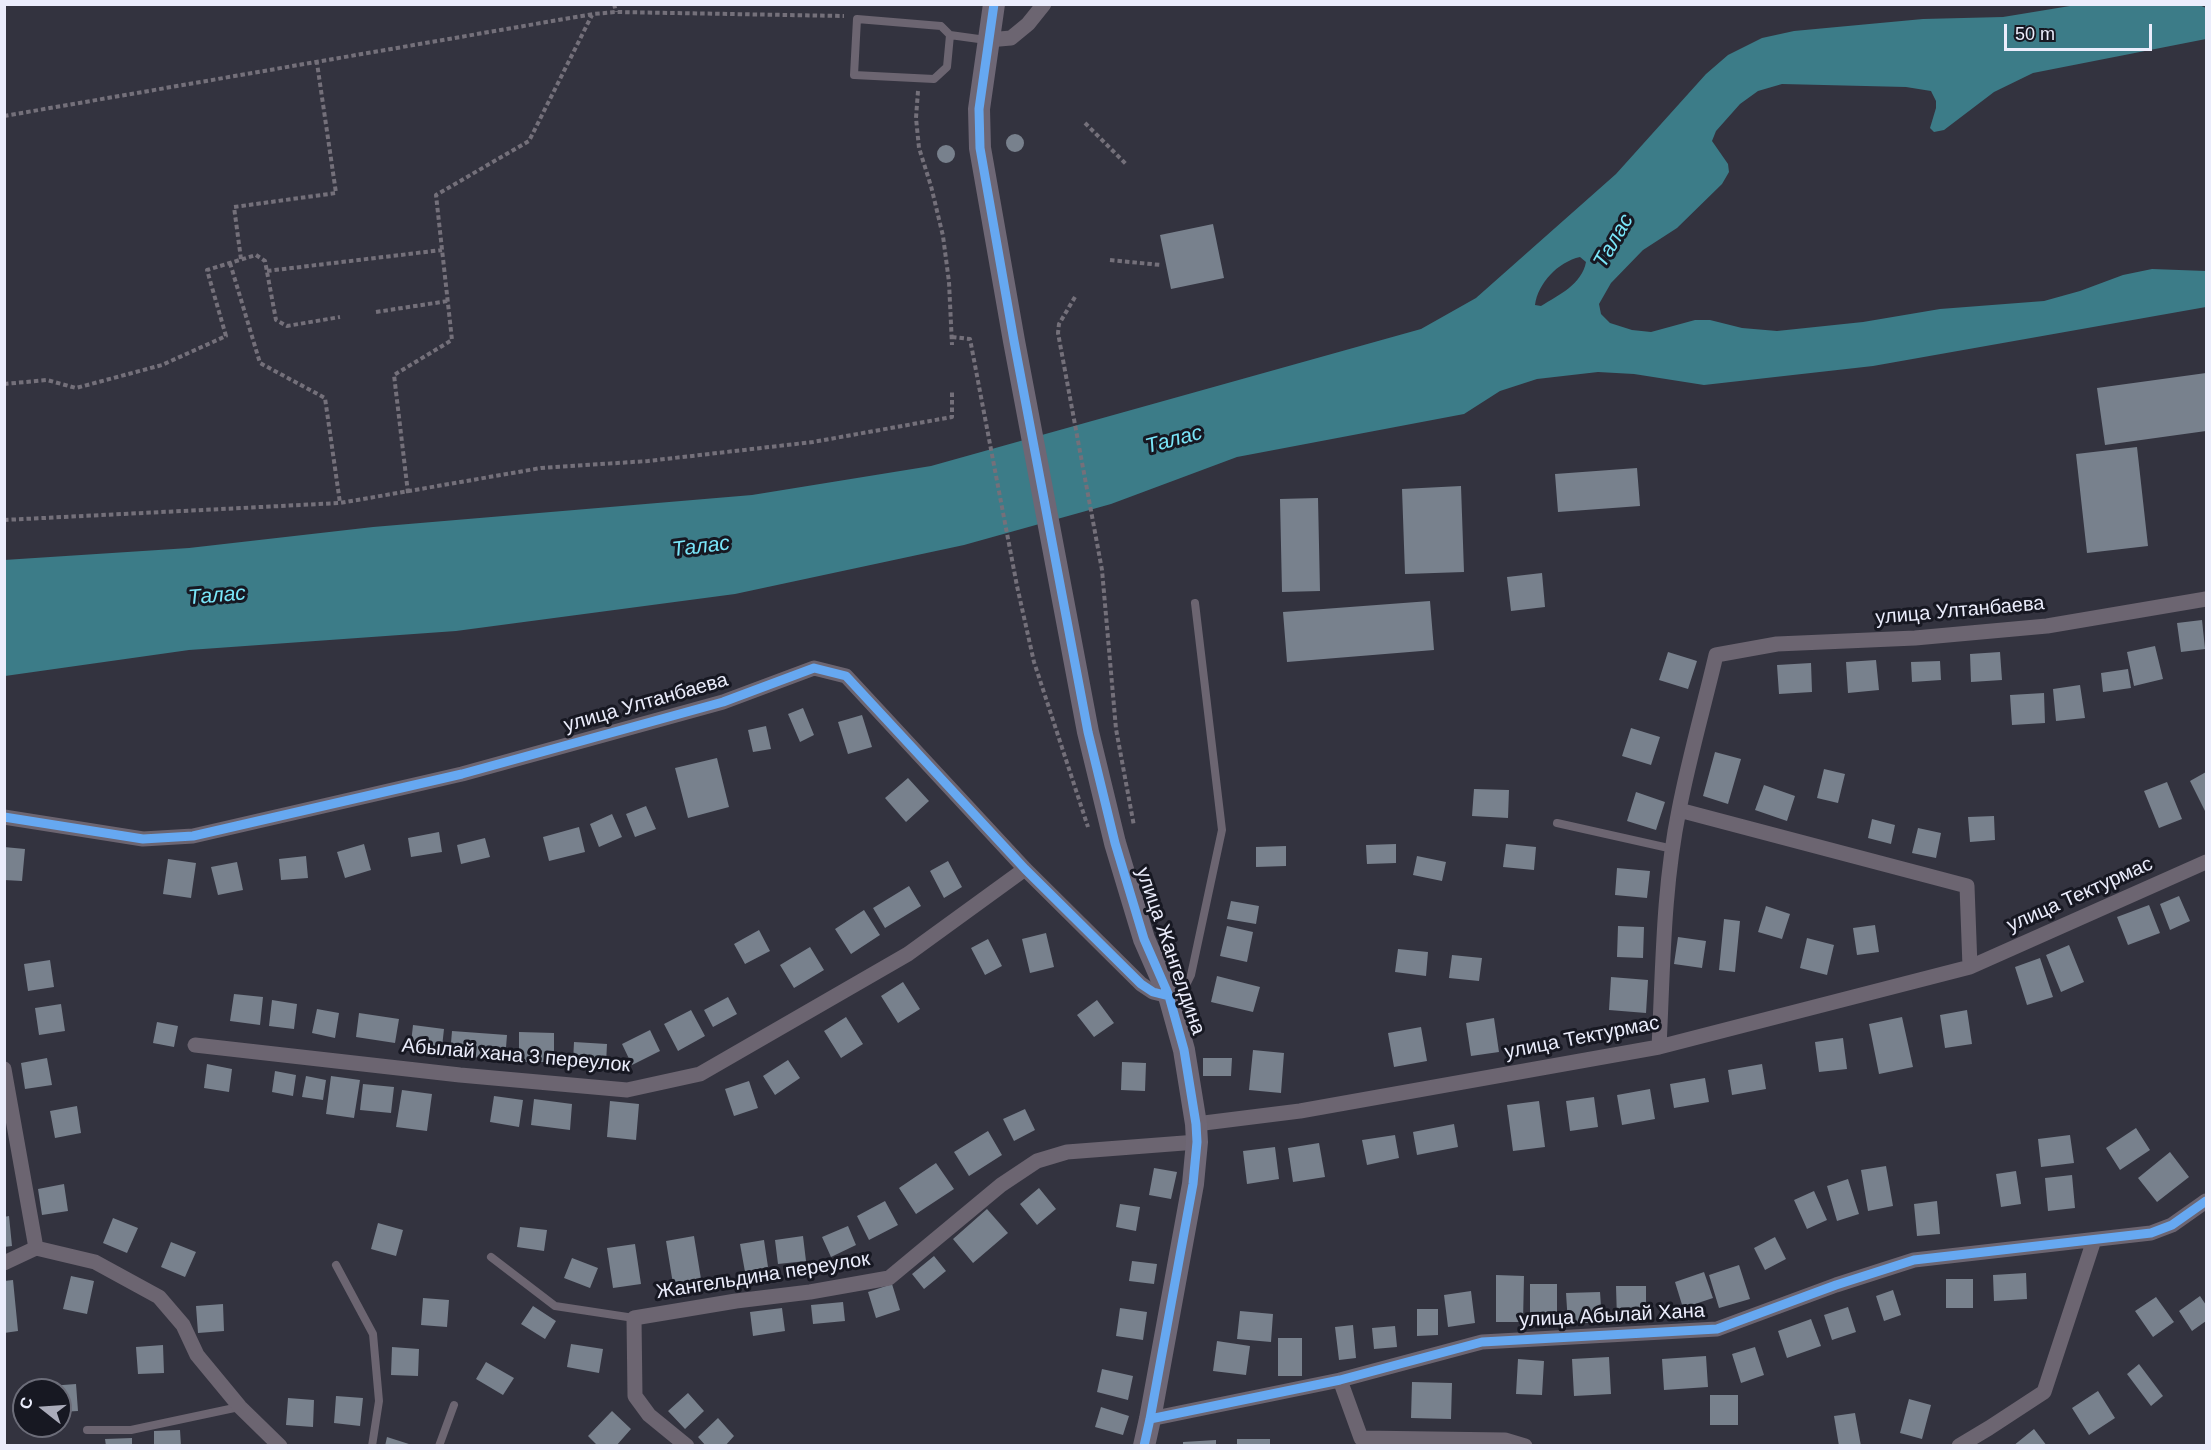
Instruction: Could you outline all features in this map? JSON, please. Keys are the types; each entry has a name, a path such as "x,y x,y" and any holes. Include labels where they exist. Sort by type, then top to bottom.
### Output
{"street":[{"name":"улица Жангелдина","path":"994,4 979,109 980,148 1014,342 1088,732 1115,843 1144,939 1169,996 1184,1050 1196,1133 1193,1184 1144,1446"},
{"path":"988,40 1011,38 1028,24 1044,4"},
{"name":"улица Ултанбаева","path":"1679,810 1716,655 1777,644 1915,639 2047,626 2206,599"},
{"name":"улица Ултанбаева","path":"4,817 143,839 194,836 462,774 723,702 814,668 846,676 1025,868 1141,984 1153,992 1169,996"},
{"path":"1659,1047 1666,905 1679,810 1967,886 1970,967"},
{"name":"Абылай хана 3 переулок","path":"195,1045 460,1075 627,1090 700,1074 908,954 1025,868"},
{"name":"улица Тектурмас","path":"1196,1133 1300,1111 1659,1047 1970,967 2205,868"},
{"path":"4,1069 36,1248"},
{"name":"Жангельдина переулок","path":"634,1318 889,1278 1002,1185 1037,1161 1067,1152 1196,1133"},
{"name":"улица Абылай Хана","path":"1150,1419 1340,1380 1482,1342 1717,1329 1836,1285 1914,1260 2151,1233 2172,1225 2206,1202"},
{"path":"1959,1446 2044,1392 2094,1240"},
{"path":"4,1263 36,1248 95,1262 159,1297 183,1325 197,1355 240,1407 280,1446"},
{"path":"634,1318 634,1396 649,1415 687,1446"},
{"path":"1340,1380 1362,1442 1505,1440 1525,1446"}],"lane":[{"path":"950,35 947,67 934,79 854,75 857,19 941,26 950,35 988,40"},
{"path":"1169,996 1184,989 1191,975 1222,830 1195,603"},
{"path":"1557,823 1673,849"},
{"name":"Жангельдина переулок","path":"491,1257 555,1306 634,1318"},
{"path":"336,1265 373,1334 379,1401 372,1446"},
{"path":"439,1446 454,1405"},
{"path":"87,1430 131,1430 240,1407"}],"path":[{"path":"614,4 616,12"},
{"path":"4,116 592,14 616,12 843,15 857,19"},
{"path":"408,493 394,375 452,340 436,195 529,141 592,14"},
{"path":"241,259 234,207 336,193 317,63"},
{"path":"918,78 916,118 919,148 943,236 949,282 952,345"},
{"path":"1085,123 1127,165"},
{"path":"267,270 442,250"},
{"path":"4,384 47,380 76,388 162,365 226,336 207,270 256,255 266,261 276,320 287,326 339,317"},
{"path":"1110,260 1161,265"},
{"path":"230,263 260,363 325,398 340,503"},
{"path":"1075,297 1059,324 1058,333 1102,570 1116,729 1137,837"},
{"path":"376,312 448,301"},
{"path":"952,337 970,339 1017,586 1034,662 1064,760 1091,837"},
{"path":"4,520 340,503 408,493 541,468 648,461 813,442 952,417 952,392"}],"water":[{"name":"Талас","path":"2197,4 2206,8 2206,39 2033,73 1994,92 1944,130 1934,132 1930,128 1936,101 1931,91 1906,87 1782,84 1758,91 1740,104 1716,131 1712,141 1728,164 1729,172 1722,184 1677,228 1643,250 1611,283 1599,304 1601,314 1610,323 1632,330 1651,332 1695,320 1710,320 1742,328 1777,331 1863,322 1940,309 2044,301 2123,275 2152,269 2206,271 2206,307 1873,366 1704,385 1634,374 1598,372 1537,379 1500,391 1464,414 1237,457 1111,504 964,545 735,594 456,631 189,650 5,676 4,560 189,548 373,527 752,495 931,466 1421,329 1476,298 1616,174 1706,74 1728,55 1762,38 1794,31 1923,19 2003,17 2076,5","holes":["1580,257 1586,262 1584,270 1575,283 1541,306 1535,305 1540,289 1557,269"]}],"building":[{"path":"1011,134 1019,134 1024,139 1022,150 1011,152 1006,147 1006,139"},
{"path":"942,145 950,145 955,150 953,161 942,163 937,158 937,150"},
{"path":"1213,224 1224,278 1171,289 1160,235"},
{"path":"2206,373 2206,431 2105,445 2097,388"},
{"path":"2137,447 2148,546 2087,553 2076,454"},
{"path":"1637,468 1640,506 1558,512 1555,474"},
{"path":"1461,486 1464,572 1405,574 1402,489"},
{"path":"1318,498 1320,591 1282,592 1280,499"},
{"path":"1542,573 1545,607 1511,611 1507,577"},
{"path":"1430,601 1434,650 1287,662 1283,612"},
{"path":"2202,620 2205,649 2181,652 2177,623"},
{"path":"2155,646 2163,679 2134,686 2127,652"},
{"path":"1668,652 1697,661 1688,689 1659,680"},
{"path":"2000,652 2002,680 1971,682 1970,654"},
{"path":"1876,660 1879,690 1848,693 1846,662"},
{"path":"1940,661 1941,680 1912,682 1911,662"},
{"path":"1811,663 1812,692 1779,694 1777,665"},
{"path":"2128,669 2131,688 2103,692 2101,673"},
{"path":"2080,685 2085,718 2056,721 2053,689"},
{"path":"2044,693 2045,723 2012,725 2010,695"},
{"path":"803,708 814,735 800,742 788,714"},
{"path":"862,715 872,747 848,754 838,722"},
{"path":"766,726 771,749 753,752 748,730"},
{"path":"1631,728 1660,737 1651,765 1622,756"},
{"path":"1715,752 1741,759 1728,804 1703,796"},
{"path":"717,758 729,807 688,818 675,768"},
{"path":"1824,769 1845,774 1838,803 1817,798"},
{"path":"2206,772 2206,813 2190,781"},
{"path":"908,778 929,801 906,822 885,798"},
{"path":"2167,782 2182,819 2159,828 2144,791"},
{"path":"1764,785 1795,796 1787,821 1755,810"},
{"path":"1474,789 1509,790 1508,818 1472,816"},
{"path":"1636,792 1665,802 1656,830 1627,821"},
{"path":"646,806 656,829 635,837 626,814"},
{"path":"612,814 622,837 599,847 590,824"},
{"path":"1994,816 1995,840 1970,842 1968,817"},
{"path":"1872,819 1895,825 1891,844 1868,838"},
{"path":"579,827 585,852 549,861 543,837"},
{"path":"1918,828 1941,833 1936,858 1912,853"},
{"path":"439,832 442,852 411,857 408,838"},
{"path":"485,838 490,857 461,864 457,845"},
{"path":"364,844 371,870 345,878 337,852"},
{"path":"1396,844 1396,863 1367,864 1366,845"},
{"path":"1506,844 1536,847 1534,870 1503,867"},
{"path":"1286,846 1286,866 1256,867 1256,847"},
{"path":"4,847 25,849 22,881 4,880"},
{"path":"306,856 308,878 281,880 279,859"},
{"path":"1417,856 1446,862 1442,881 1413,875"},
{"path":"168,859 196,863 191,898 163,894"},
{"path":"948,861 962,887 944,898 930,871"},
{"path":"237,862 243,890 218,895 211,867"},
{"path":"1617,868 1650,871 1647,898 1615,895"},
{"path":"909,886 921,906 885,928 873,908"},
{"path":"2179,896 2190,921 2170,930 2160,904"},
{"path":"1231,901 1259,906 1256,924 1227,919"},
{"path":"2149,905 2160,933 2128,945 2117,917"},
{"path":"1766,906 1790,914 1782,939 1758,932"},
{"path":"864,910 880,935 851,954 835,929"},
{"path":"1724,919 1740,921 1735,972 1719,970"},
{"path":"1875,925 1879,952 1857,955 1853,928"},
{"path":"1227,926 1253,932 1247,962 1220,956"},
{"path":"1618,926 1644,927 1643,958 1617,957"},
{"path":"759,930 770,951 745,964 734,944"},
{"path":"1046,933 1054,967 1030,973 1022,939"},
{"path":"1678,937 1706,941 1702,968 1674,964"},
{"path":"1807,938 1834,945 1827,975 1800,968"},
{"path":"988,939 1002,966 985,975 971,948"},
{"path":"2069,945 2084,982 2061,992 2046,955"},
{"path":"810,947 824,970 794,988 780,965"},
{"path":"1398,949 1428,952 1426,976 1395,972"},
{"path":"1452,955 1482,958 1479,981 1449,978"},
{"path":"2040,958 2053,997 2027,1005 2015,967"},
{"path":"50,960 54,987 28,991 24,964"},
{"path":"1217,976 1260,987 1253,1012 1211,1002"},
{"path":"1611,977 1648,980 1646,1013 1609,1010"},
{"path":"903,982 920,1009 898,1023 881,996"},
{"path":"234,994 263,997 260,1025 230,1021"},
{"path":"728,997 737,1014 713,1027 704,1010"},
{"path":"272,1000 297,1004 294,1029 269,1026"},
{"path":"1097,1000 1114,1023 1094,1037 1077,1015"},
{"path":"61,1004 65,1031 39,1035 35,1008"},
{"path":"317,1009 339,1013 335,1038 312,1033"},
{"path":"691,1010 705,1036 678,1051 664,1024"},
{"path":"1967,1010 1972,1044 1945,1048 1940,1015"},
{"path":"359,1013 399,1019 395,1043 356,1037"},
{"path":"846,1017 863,1044 841,1058 824,1031"},
{"path":"1902,1017 1913,1067 1879,1074 1869,1024"},
{"path":"1494,1018 1499,1052 1471,1056 1466,1023"},
{"path":"157,1022 178,1026 174,1047 153,1043"},
{"path":"413,1025 444,1029 441,1056 410,1052"},
{"path":"1421,1027 1427,1061 1394,1067 1388,1033"},
{"path":"650,1030 660,1051 632,1065 622,1044"},
{"path":"452,1031 507,1035 505,1060 450,1055"},
{"path":"519,1032 554,1033 554,1062 519,1062"},
{"path":"1843,1038 1847,1069 1819,1072 1815,1042"},
{"path":"574,1042 607,1044 606,1064 573,1062"},
{"path":"1253,1050 1284,1053 1281,1093 1249,1090"},
{"path":"47,1058 52,1085 25,1089 21,1063"},
{"path":"1203,1058 1232,1058 1231,1076 1203,1076"},
{"path":"788,1060 800,1078 775,1095 763,1076"},
{"path":"1122,1062 1146,1063 1145,1091 1121,1090"},
{"path":"207,1064 232,1069 229,1092 204,1088"},
{"path":"1762,1064 1766,1089 1732,1095 1728,1070"},
{"path":"275,1071 296,1075 293,1096 272,1092"},
{"path":"306,1076 326,1080 323,1100 302,1097"},
{"path":"331,1076 360,1080 354,1118 326,1114"},
{"path":"1705,1078 1709,1102 1674,1108 1670,1084"},
{"path":"749,1081 758,1108 734,1116 725,1089"},
{"path":"363,1084 394,1087 391,1113 360,1110"},
{"path":"1650,1089 1655,1119 1622,1125 1617,1095"},
{"path":"402,1090 432,1094 427,1131 396,1127"},
{"path":"494,1096 523,1100 519,1127 490,1122"},
{"path":"1594,1097 1598,1127 1570,1131 1566,1101"},
{"path":"534,1099 572,1104 570,1130 531,1125"},
{"path":"610,1101 639,1104 636,1140 607,1137"},
{"path":"1539,1101 1545,1147 1513,1151 1507,1105"},
{"path":"77,1106 81,1133 55,1138 50,1111"},
{"path":"1025,1109 1035,1130 1014,1141 1003,1119"},
{"path":"1454,1124 1458,1147 1417,1155 1413,1132"},
{"path":"2136,1128 2150,1150 2120,1170 2106,1148"},
{"path":"988,1131 1002,1155 969,1176 954,1152"},
{"path":"1395,1135 1399,1158 1367,1165 1362,1140"},
{"path":"2070,1135 2074,1163 2041,1167 2038,1139"},
{"path":"1319,1143 1325,1177 1293,1182 1288,1148"},
{"path":"1275,1147 1279,1179 1247,1184 1243,1151"},
{"path":"2170,1152 2189,1177 2157,1202 2138,1178"},
{"path":"936,1163 954,1189 916,1214 899,1188"},
{"path":"1886,1166 1893,1206 1868,1211 1861,1170"},
{"path":"1154,1168 1177,1172 1171,1199 1149,1195"},
{"path":"2016,1171 2021,1204 2001,1207 1996,1174"},
{"path":"2072,1175 2075,1208 2048,1211 2045,1178"},
{"path":"1848,1179 1859,1214 1837,1221 1827,1186"},
{"path":"64,1184 68,1211 42,1215 38,1189"},
{"path":"1039,1188 1056,1209 1037,1225 1020,1204"},
{"path":"1814,1191 1827,1220 1807,1229 1794,1200"},
{"path":"885,1201 898,1225 869,1240 857,1216"},
{"path":"1937,1201 1940,1234 1917,1236 1914,1204"},
{"path":"1120,1204 1140,1207 1136,1231 1116,1227"},
{"path":"987,1209 1008,1233 973,1263 953,1239"},
{"path":"9,1216 12,1246 4,1247 4,1217"},
{"path":"113,1218 138,1228 127,1253 103,1243"},
{"path":"378,1223 403,1230 396,1256 371,1249"},
{"path":"848,1226 856,1245 831,1257 822,1237"},
{"path":"520,1227 547,1230 544,1251 517,1247"},
{"path":"694,1236 701,1279 673,1284 666,1241"},
{"path":"803,1236 806,1261 778,1264 775,1240"},
{"path":"1775,1237 1786,1259 1765,1270 1754,1248"},
{"path":"764,1240 768,1267 745,1272 740,1244"},
{"path":"171,1242 196,1252 185,1277 161,1267"},
{"path":"635,1244 641,1284 613,1288 607,1248"},
{"path":"934,1256 946,1271 924,1289 912,1274"},
{"path":"572,1258 598,1268 590,1288 564,1278"},
{"path":"1132,1261 1157,1264 1154,1284 1129,1281"},
{"path":"1739,1265 1750,1299 1719,1308 1709,1275"},
{"path":"1704,1272 1713,1298 1683,1308 1675,1282"},
{"path":"2026,1273 2027,1299 1994,1301 1993,1275"},
{"path":"1496,1275 1524,1276 1523,1322 1496,1322"},
{"path":"71,1276 94,1281 87,1314 63,1309"},
{"path":"1946,1279 1973,1279 1973,1308 1946,1308"},
{"path":"13,1280 18,1331 4,1333 4,1281"},
{"path":"892,1284 900,1310 876,1318 868,1292"},
{"path":"1530,1284 1557,1284 1557,1318 1530,1319"},
{"path":"1616,1286 1646,1286 1646,1319 1617,1319"},
{"path":"1893,1290 1901,1315 1884,1321 1876,1296"},
{"path":"1471,1291 1475,1323 1448,1327 1444,1295"},
{"path":"1600,1292 1602,1322 1568,1324 1566,1293"},
{"path":"2200,1296 2206,1305 2206,1321 2192,1331 2179,1311"},
{"path":"2156,1297 2174,1322 2153,1337 2135,1311"},
{"path":"423,1298 449,1300 447,1327 421,1325"},
{"path":"843,1302 845,1321 813,1324 811,1305"},
{"path":"223,1304 224,1331 198,1333 196,1306"},
{"path":"533,1306 556,1321 545,1339 521,1324"},
{"path":"1848,1307 1856,1332 1832,1340 1824,1315"},
{"path":"782,1308 785,1331 753,1336 750,1312"},
{"path":"1120,1308 1147,1312 1143,1340 1116,1336"},
{"path":"1417,1309 1438,1309 1438,1335 1417,1336"},
{"path":"1240,1311 1273,1314 1271,1342 1237,1339"},
{"path":"1811,1319 1821,1346 1787,1358 1778,1331"},
{"path":"1353,1325 1356,1358 1339,1360 1335,1327"},
{"path":"1395,1326 1397,1347 1374,1349 1372,1328"},
{"path":"1278,1338 1302,1338 1302,1376 1278,1376"},
{"path":"1217,1341 1250,1346 1246,1375 1213,1371"},
{"path":"571,1344 603,1349 599,1373 567,1367"},
{"path":"163,1345 164,1373 138,1374 136,1347"},
{"path":"392,1347 419,1349 418,1376 391,1375"},
{"path":"1755,1347 1764,1375 1741,1383 1732,1354"},
{"path":"1706,1356 1708,1387 1664,1390 1662,1359"},
{"path":"1609,1357 1611,1394 1574,1396 1572,1359"},
{"path":"1518,1359 1544,1361 1542,1395 1516,1394"},
{"path":"486,1362 514,1378 503,1395 476,1379"},
{"path":"2139,1364 2163,1396 2151,1406 2127,1374"},
{"path":"1102,1369 1133,1376 1128,1400 1097,1392"},
{"path":"1412,1382 1452,1383 1451,1419 1411,1418"},
{"path":"72,1384 76,1384 78,1411 72,1411"},
{"path":"2098,1391 2115,1418 2089,1435 2072,1408"},
{"path":"688,1393 704,1411 685,1429 668,1411"},
{"path":"1710,1395 1738,1395 1738,1425 1710,1425"},
{"path":"336,1396 363,1398 360,1426 334,1423"},
{"path":"288,1398 314,1400 313,1427 286,1425"},
{"path":"1909,1399 1931,1405 1922,1439 1900,1433"},
{"path":"1101,1407 1129,1416 1123,1435 1095,1427"},
{"path":"612,1411 631,1429 616,1446 598,1446 588,1436"},
{"path":"1855,1413 1861,1446 1839,1446 1834,1416"},
{"path":"718,1418 734,1436 725,1446 706,1446 698,1437"},
{"path":"2034,1429 2047,1446 2013,1446"},
{"path":"180,1430 181,1446 154,1446 154,1431"},
{"path":"387,1437 412,1445 412,1446 385,1446"},
{"path":"132,1438 132,1446 106,1446 105,1439"},
{"path":"1237,1439 1270,1439 1270,1446 1237,1446"},
{"path":"1216,1440 1216,1446 1183,1446 1183,1442"}],"cycle path":[{"path":"994,4 979,109 980,148 1014,341 1088,732 1115,843 1144,939 1169,996 1184,1050 1196,1124 1197,1142 1193,1184 1144,1446"},
{"path":"4,817 143,839 193,836 462,774 723,702 814,668 846,676 1025,869 1141,984 1153,992 1169,996"},
{"path":"1150,1419 1340,1380 1482,1342 1717,1329 1836,1285 1914,1260 2151,1233 2172,1225 2206,1201"}]}
